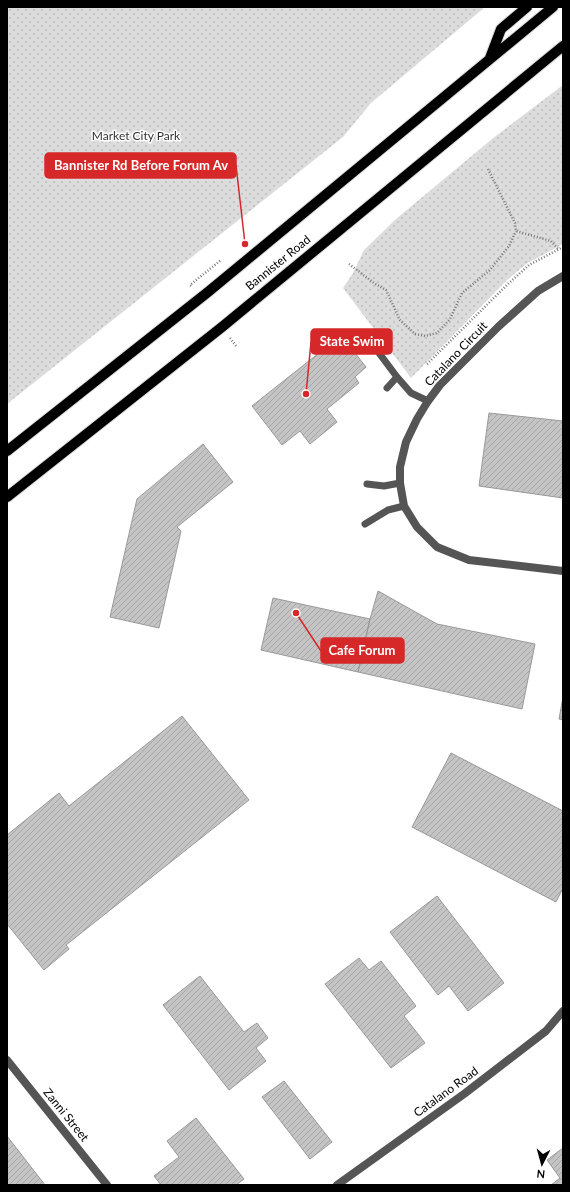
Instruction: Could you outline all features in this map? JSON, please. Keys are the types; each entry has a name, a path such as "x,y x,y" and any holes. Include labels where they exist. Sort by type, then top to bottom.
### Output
{"main road":[{"path":"490,58 501,29 527,7"},
{"name":"Bannister Road","path":"7,451 208,292 553,7"},
{"name":"Bannister Road","path":"7,497 222,327 563,46"}],"street":[{"name":"Catalano Circuit","path":"563,276 538,291 498,327 440,385 417,419 406,442 400,467 400,483 404,506 417,528 437,547 469,560 563,572"},
{"name":"Catalano Road","path":"337,1185 464,1094 546,1031 563,1011"},
{"name":"Zanni Street","path":"7,1060 107,1185"}],"lane":[{"path":"364,333 397,377 412,393 428,401"},
{"path":"387,388 397,377"},
{"path":"367,484 384,486 400,483"},
{"path":"365,524 388,510 404,506"}],"path":[{"path":"349,264 386,290 400,320 415,334 425,336 437,332 450,319 462,293 490,270 509,246 516,231 515,223 488,169"},
{"path":"516,231 551,241 558,249"},
{"path":"427,364 508,284 530,265 563,247"}],"green space":[{"name":"Market City Park","path":"7,7 485,7 371,103 343,137 7,404"},
{"path":"563,85 563,244 526,264 506,281 411,378 343,288 353,273 364,250 396,219 492,139"}],"building":[{"path":"344,339 366,367 355,377 359,383 327,409 337,422 310,444 300,431 282,445 252,406 329,345 331,348"},
{"path":"489,413 563,421 563,498 479,486"},
{"path":"203,444 233,482 177,527 181,531 159,628 110,617 137,499"},
{"path":"378,591 437,624 535,644 522,709 358,672"},
{"path":"273,598 370,619 358,672 261,650"},
{"path":"563,697 563,720 559,719"},
{"path":"182,716 249,800 66,945 69,949 44,970 7,924 7,835 59,793 69,806"},
{"path":"451,753 563,811 563,888 556,902 412,827"},
{"path":"437,896 504,983 468,1011 449,986 438,995 390,932"},
{"path":"359,958 369,970 381,961 416,1006 404,1016 425,1043 391,1068 325,984"},
{"path":"200,976 244,1032 257,1023 268,1038 256,1048 266,1061 229,1090 163,1005"},
{"path":"284,1081 332,1142 310,1159 262,1097"},
{"path":"196,1118 244,1179 236,1185 161,1185 154,1176 179,1157 167,1141"},
{"path":"7,1136 45,1185 7,1185"},
{"path":"563,1148 563,1185 551,1185 560,1178 547,1160"}],"place":[{"name":"Bannister Rd Before Forum Av","path":"245,244"},
{"name":"State Swim","path":"306,394"},
{"name":"Cafe Forum","path":"296,613"}]}
